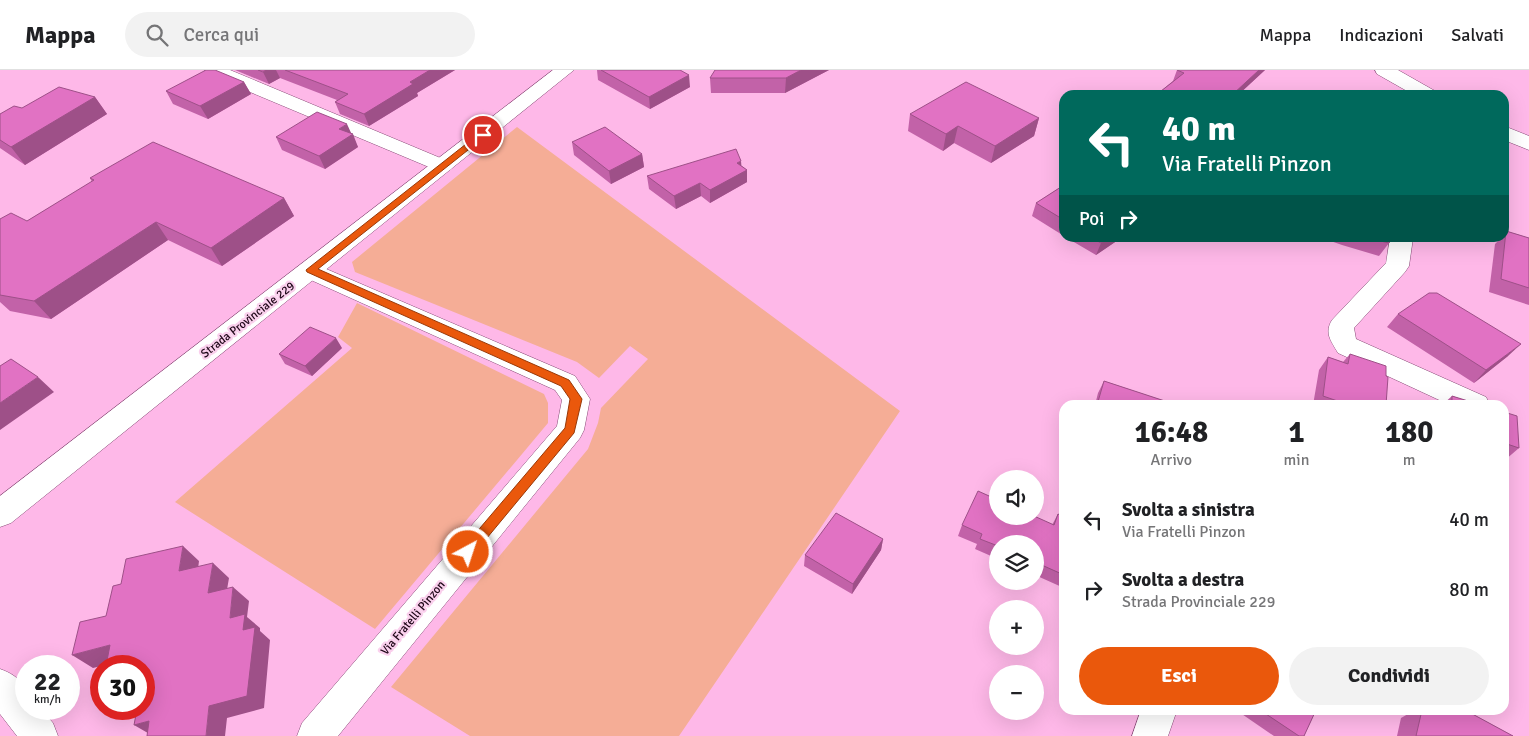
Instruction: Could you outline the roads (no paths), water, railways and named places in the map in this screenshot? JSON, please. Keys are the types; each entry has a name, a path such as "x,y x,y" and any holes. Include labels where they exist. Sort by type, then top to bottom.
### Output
{"street":[{"path":"214,70 443,166"},
{"name":"Strada Provinciale 229","path":"0,514 565,70"},
{"path":"1384,70 1419,90"},
{"path":"1509,134 1529,144"},
{"path":"1401,242 1397,266 1341,326 1341,336 1347,346 1465,400"},
{"name":"Via Fratelli Pinzon","path":"310,270 565,383 576,399 570,430 314,736"},
{"path":"0,686 40,736"},
{"path":"1150,736 1157,715"}]}
